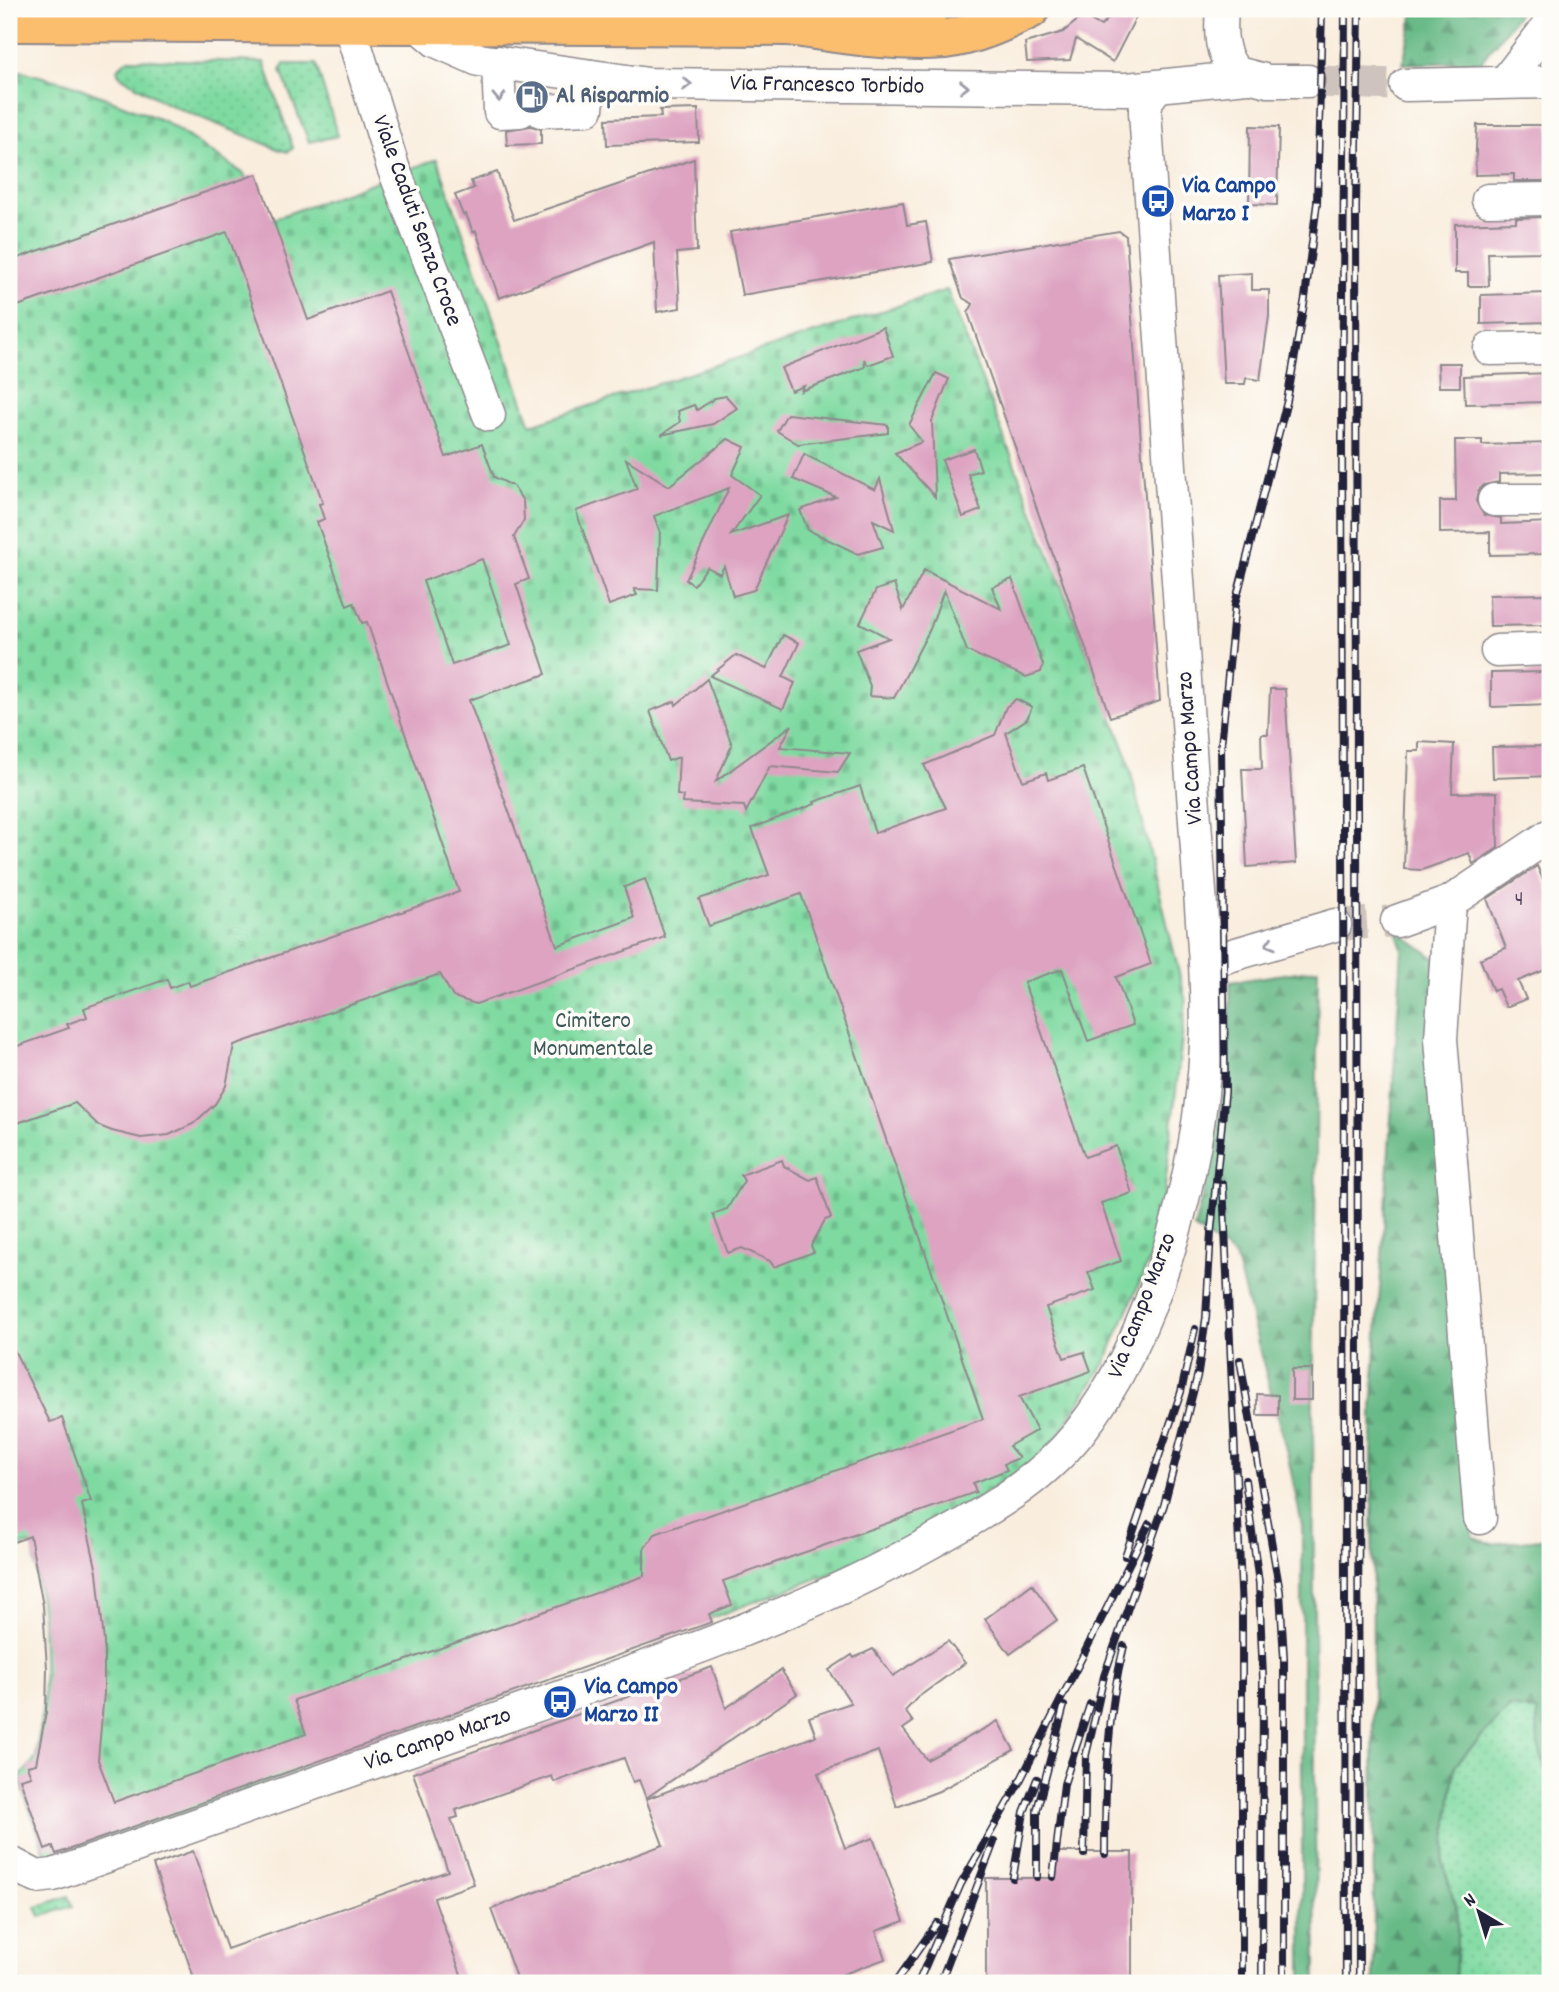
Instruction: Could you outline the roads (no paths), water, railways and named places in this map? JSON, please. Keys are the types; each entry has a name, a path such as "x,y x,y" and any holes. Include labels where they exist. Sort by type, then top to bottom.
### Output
{"main road":[{"name":"Via Francesco Torbido","path":"788,26 871,12 929,9"},
{"name":"Via Francesco Torbido","path":"9,22 788,26 879,37 944,39 998,25 1030,9"}],"street":[{"path":"1222,9 1220,28 1225,56 1237,73 1247,77"},
{"name":"Viale Caduti Senza Croce","path":"349,24 393,167 489,415"},
{"path":"1505,82 1550,24"},
{"name":"Via Francesco Torbido","path":"417,26 436,41 479,60 648,84 1157,87 1247,77 1268,81 1308,81"},
{"path":"498,62 500,112 587,109 590,76"},
{"path":"1406,85 1550,82"},
{"name":"Via Campo Marzo","path":"9,1862 37,1877 53,1875 736,1636 882,1570 992,1508 1032,1480 1075,1438 1110,1392 1163,1266 1190,1165 1201,1102 1206,1044 1205,963 1145,112 1147,100 1157,87"},
{"path":"1488,200 1550,199"},
{"path":"1490,349 1550,348"},
{"path":"1493,500 1550,500"},
{"path":"1497,651 1550,649"},
{"path":"1397,921 1450,902 1550,835"},
{"path":"1450,902 1441,1039 1480,1518"},
{"path":"1205,963 1335,925"}],"tunnel":[{"path":"1308,81 1406,85"},
{"path":"1335,925 1397,921"}],"railway":[{"path":"1084,1854 1086,1755 1104,1676 1164,1505 1198,1373 1206,1318 1211,1232 1225,1092 1221,746 1235,604 1287,401 1305,298 1317,203 1322,9"},
{"path":"1345,9 1342,440 1346,1983"},
{"path":"1359,9 1356,207 1359,1983"},
{"path":"1223,1184 1242,1611 1242,1983"},
{"path":"1125,1556 1181,1392 1195,1329"},
{"path":"1240,1360 1280,1592 1284,1658 1284,1983"},
{"path":"1245,1480 1259,1583 1263,1678 1262,1983"},
{"path":"918,1983 961,1884 1020,1781 1149,1524"},
{"path":"1105,1854 1108,1749 1124,1646"},
{"path":"1053,1877 1064,1784 1090,1704"},
{"path":"1037,1877 1037,1810 1064,1706"},
{"path":"1013,1878 1024,1812 1037,1779"},
{"path":"940,1983 994,1842"},
{"path":"895,1983 937,1923"}],"place":[{"name":"Al Risparmio","path":"532,97"},
{"name":"Via Campo Marzo I","path":"1158,201"},
{"name":"Via Campo Marzo II","path":"560,1702"}],"park label":[{"name":"Cimitero Monumentale","path":"593,1036"}]}
